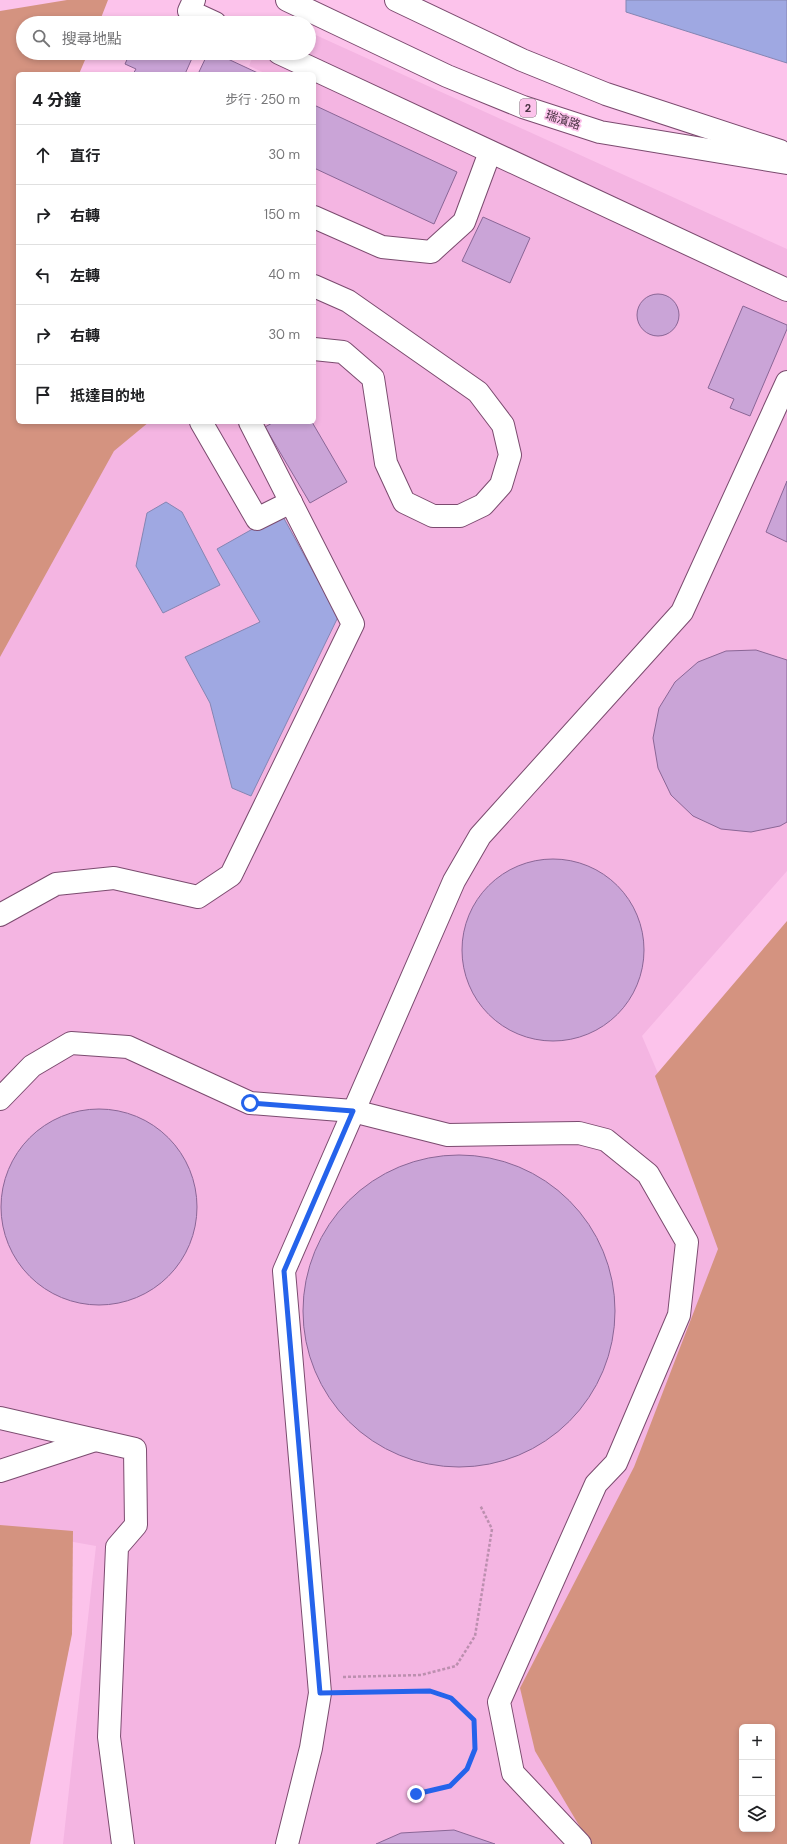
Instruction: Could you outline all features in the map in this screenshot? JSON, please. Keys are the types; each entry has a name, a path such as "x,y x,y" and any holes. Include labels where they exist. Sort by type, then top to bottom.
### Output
{"main road":[{"path":"194,0 189,11 200,16"},
{"name":"瑞濱路","path":"287,0 447,76 523,107 600,132 787,164"},
{"path":"396,0 522,60 606,94 787,153"},
{"path":"294,60 787,290"},
{"path":"316,218 382,247 431,252 464,222 490,152"},
{"path":"316,287 348,301 478,392 503,426 510,455 501,485 483,505 460,516 433,516 404,502 386,463 373,378 343,352 316,348"},
{"path":"287,1844 311,1748 319,1685 284,1271 454,881 480,836 682,612 787,382"},
{"path":"202,424 257,519 291,502"},
{"path":"0,914 56,884 114,878 198,897 231,875 353,624 251,424"},
{"path":"0,1099 32,1066 71,1043 128,1047 250,1103 353,1111 448,1135 579,1132 606,1140 648,1174 687,1242 679,1315 616,1463 596,1484 499,1702 514,1773 580,1844"},
{"path":"0,1418 135,1449 136,1525 117,1547 109,1736 123,1844"},
{"path":"0,1471 95,1440"}],"path":[{"path":"319,1685 421,1675 456,1666 475,1636 492,1529 480,1505"},
{"path":"319,1685 430,1691 451,1698 474,1720 475,1749 467,1769 450,1786 416,1794"}],"shaded area":[{"path":"67,0 108,0 102,16 16,16 16,60 85,60 80,72 16,72 16,424 147,424 114,451 0,657 0,11"},
{"path":"316,35 787,249 787,871 642,1036 735,1253 599,1844 63,1844 96,1546 0,1529 0,602 131,424 316,424 316,72 262,72 249,66 251,60 316,60"},
{"path":"787,921 787,1844 590,1844 535,1751 520,1688 634,1467 718,1249 655,1076"},
{"path":"0,1525 73,1531 72,1634 30,1844 0,1844"}],"water":[{"path":"626,0 787,0 787,63 626,12"},
{"path":"166,502 182,512 220,585 163,613 136,566 147,513"},
{"path":"281,513 338,617 251,796 232,788 210,703 185,657 260,622 217,549"}],"building":[{"path":"127,60 191,60 186,72 134,72 136,69 125,64"},
{"path":"205,60 230,60 256,72 199,72"},
{"path":"316,106 457,172 434,224 316,169"},
{"path":"483,217 530,238 510,283 462,261"},
{"path":"654,294 662,294 670,297 676,303 679,315 676,327 670,333 662,336 654,336 646,333 640,327 637,319 637,311 640,303 646,297"},
{"path":"743,306 787,325 787,329 750,416 730,408 734,399 708,388"},
{"path":"270,424 313,424 347,482 310,503 265,427"},
{"path":"787,481 787,542 766,532"},
{"path":"756,650 787,660 787,822 780,826 751,832 721,829 693,816 671,795 658,768 653,738 659,708 675,682 698,662 726,651"},
{"path":"544,859 562,859 580,862 596,869 618,885 634,907 641,923 644,950 641,977 634,993 618,1015 596,1031 580,1038 562,1041 544,1041 526,1038 510,1031 495,1021 482,1008 472,993 465,977 462,959 462,941 465,923 472,907 482,892 495,879 510,869 526,862"},
{"path":"89,1109 109,1109 137,1116 161,1131 175,1145 190,1169 197,1197 197,1217 190,1245 175,1269 161,1283 137,1298 109,1305 89,1305 61,1298 37,1283 23,1269 8,1245 1,1217 1,1197 8,1169 23,1145 37,1131 61,1116"},
{"path":"459,1155 489,1158 519,1167 546,1181 569,1201 589,1224 603,1251 612,1281 615,1311 612,1341 603,1371 589,1398 569,1421 546,1441 519,1455 489,1464 459,1467 429,1464 399,1455 372,1441 349,1421 329,1398 315,1371 306,1341 303,1311 306,1281 315,1251 329,1224 349,1201 372,1181 399,1167 429,1158"},
{"path":"454,1830 495,1844 376,1844 401,1833"}],"route":[{"path":"250,1103 353,1111 284,1271 320,1693 430,1691 451,1698 474,1720 475,1749 467,1769 450,1786 416,1794"}]}
